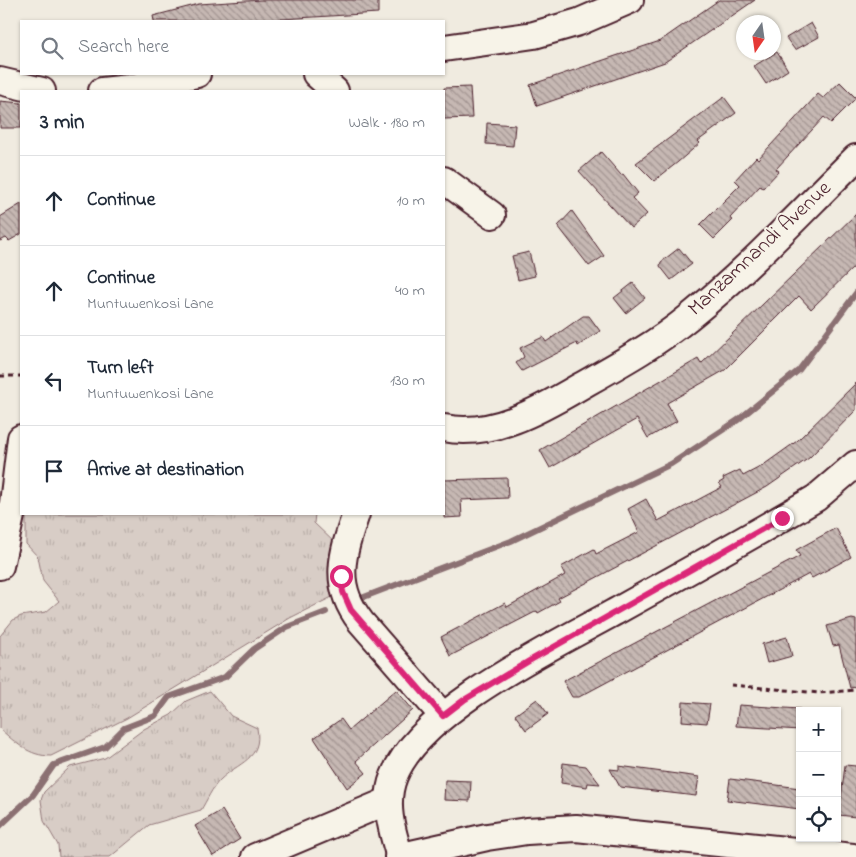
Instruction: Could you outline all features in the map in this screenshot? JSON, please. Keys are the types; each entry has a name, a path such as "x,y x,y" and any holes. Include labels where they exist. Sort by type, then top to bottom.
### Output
{"street":[{"path":"445,48 534,35 579,22 630,0"},
{"path":"111,90 192,75"},
{"path":"317,75 334,90"},
{"path":"0,82 37,90"},
{"name":"Manzamnandi Avenue","path":"445,428 474,429 517,419 550,404 623,362 687,319 735,278 856,158"},
{"path":"445,181 492,215"},
{"path":"0,566 12,512 20,446"},
{"path":"853,857 676,847 576,828 487,836 399,857 390,822 388,801 393,777 404,756 443,716 464,700 816,498 856,464"},
{"path":"356,515 350,531 341,576 343,592 351,610 443,716"},
{"path":"255,857 388,801"}],"path":[{"path":"0,376 20,376"},
{"path":"732,685 819,693 856,690"}],"green space":[{"path":"26,515 315,515 314,523 336,544 332,597 290,618 127,718 51,756 36,754 23,748 0,729 0,636 13,620 21,616 46,612 59,601 43,581 38,557 26,544"},
{"path":"210,691 231,716 257,728 258,739 253,754 220,780 201,810 149,825 110,857 59,857 58,845 44,821 41,800 44,792 70,767 105,758 144,729 171,715 186,701"}],"building":[{"path":"260,0 378,0 378,13 266,20 154,20 153,16 199,4"},
{"path":"719,0 755,0 665,62 537,106 530,85 660,41"},
{"path":"811,23 819,37 795,50 786,38"},
{"path":"781,59 788,70 766,84 754,66 764,60"},
{"path":"840,82 856,98 831,123 824,117 776,169 779,171 763,188 760,186 730,218 733,220 714,239 700,225 740,185 735,180 756,157 758,159 818,94 823,98"},
{"path":"470,87 472,118 445,119 444,88"},
{"path":"724,97 736,113 698,141 700,143 654,181 636,163"},
{"path":"0,101 20,103 20,128 0,128"},
{"path":"487,123 515,125 513,146 486,144"},
{"path":"601,152 621,175 623,174 638,193 632,198 647,214 631,228 579,171"},
{"path":"20,205 20,235 9,241 6,238 0,241 0,217"},
{"path":"572,211 604,256 589,266 558,226"},
{"path":"856,214 856,265 811,309 799,296 725,370 667,403 677,421 648,438 637,419 550,468 540,450 698,359 701,364"},
{"path":"679,248 692,264 671,280 660,266 661,262"},
{"path":"529,252 535,276 518,280 512,256"},
{"path":"633,283 645,298 626,313 614,298"},
{"path":"583,316 589,316 600,331 578,346 577,343 522,371 516,363 524,357 520,348 543,337 546,342"},
{"path":"856,383 856,410 809,458 767,487 558,598 560,601 538,613 537,611 450,656 441,637 505,603 507,607 565,575 561,567 594,549 596,554 639,532 628,509 646,499 658,521 722,487 719,483 724,480 723,478 740,470 743,476 762,466 797,441"},
{"path":"507,478 508,498 461,500 462,517 444,518 445,480"},
{"path":"836,528 851,557 812,578 809,574 579,697 572,697 563,681 800,556 796,550"},
{"path":"852,619 856,620 856,687 850,688 839,645 833,646 827,626"},
{"path":"787,637 792,656 767,663 762,644"},
{"path":"396,690 413,710 356,761 366,773 347,788 314,738 341,719 349,730"},
{"path":"537,699 548,714 526,730 515,715"},
{"path":"683,702 710,704 707,723 682,721"},
{"path":"739,705 796,709 796,730 736,726"},
{"path":"563,763 586,766 600,784 588,783 587,787 561,783"},
{"path":"845,765 856,766 856,817 841,815"},
{"path":"619,766 699,777 696,796 620,787 610,769 619,770"},
{"path":"730,779 796,787 796,809 727,800"},
{"path":"445,780 471,781 470,801 444,800"},
{"path":"222,810 240,839 213,856 195,826"}],"waterway":[{"path":"364,597 511,541 671,464 738,420 799,370 856,293"},
{"path":"0,826 33,795 54,765 105,747 124,728 155,716 169,697 225,677 254,649 287,627 326,612"}],"route":[{"path":"341,576 343,592 351,610 443,716 464,700 529,661 782,518"}]}
